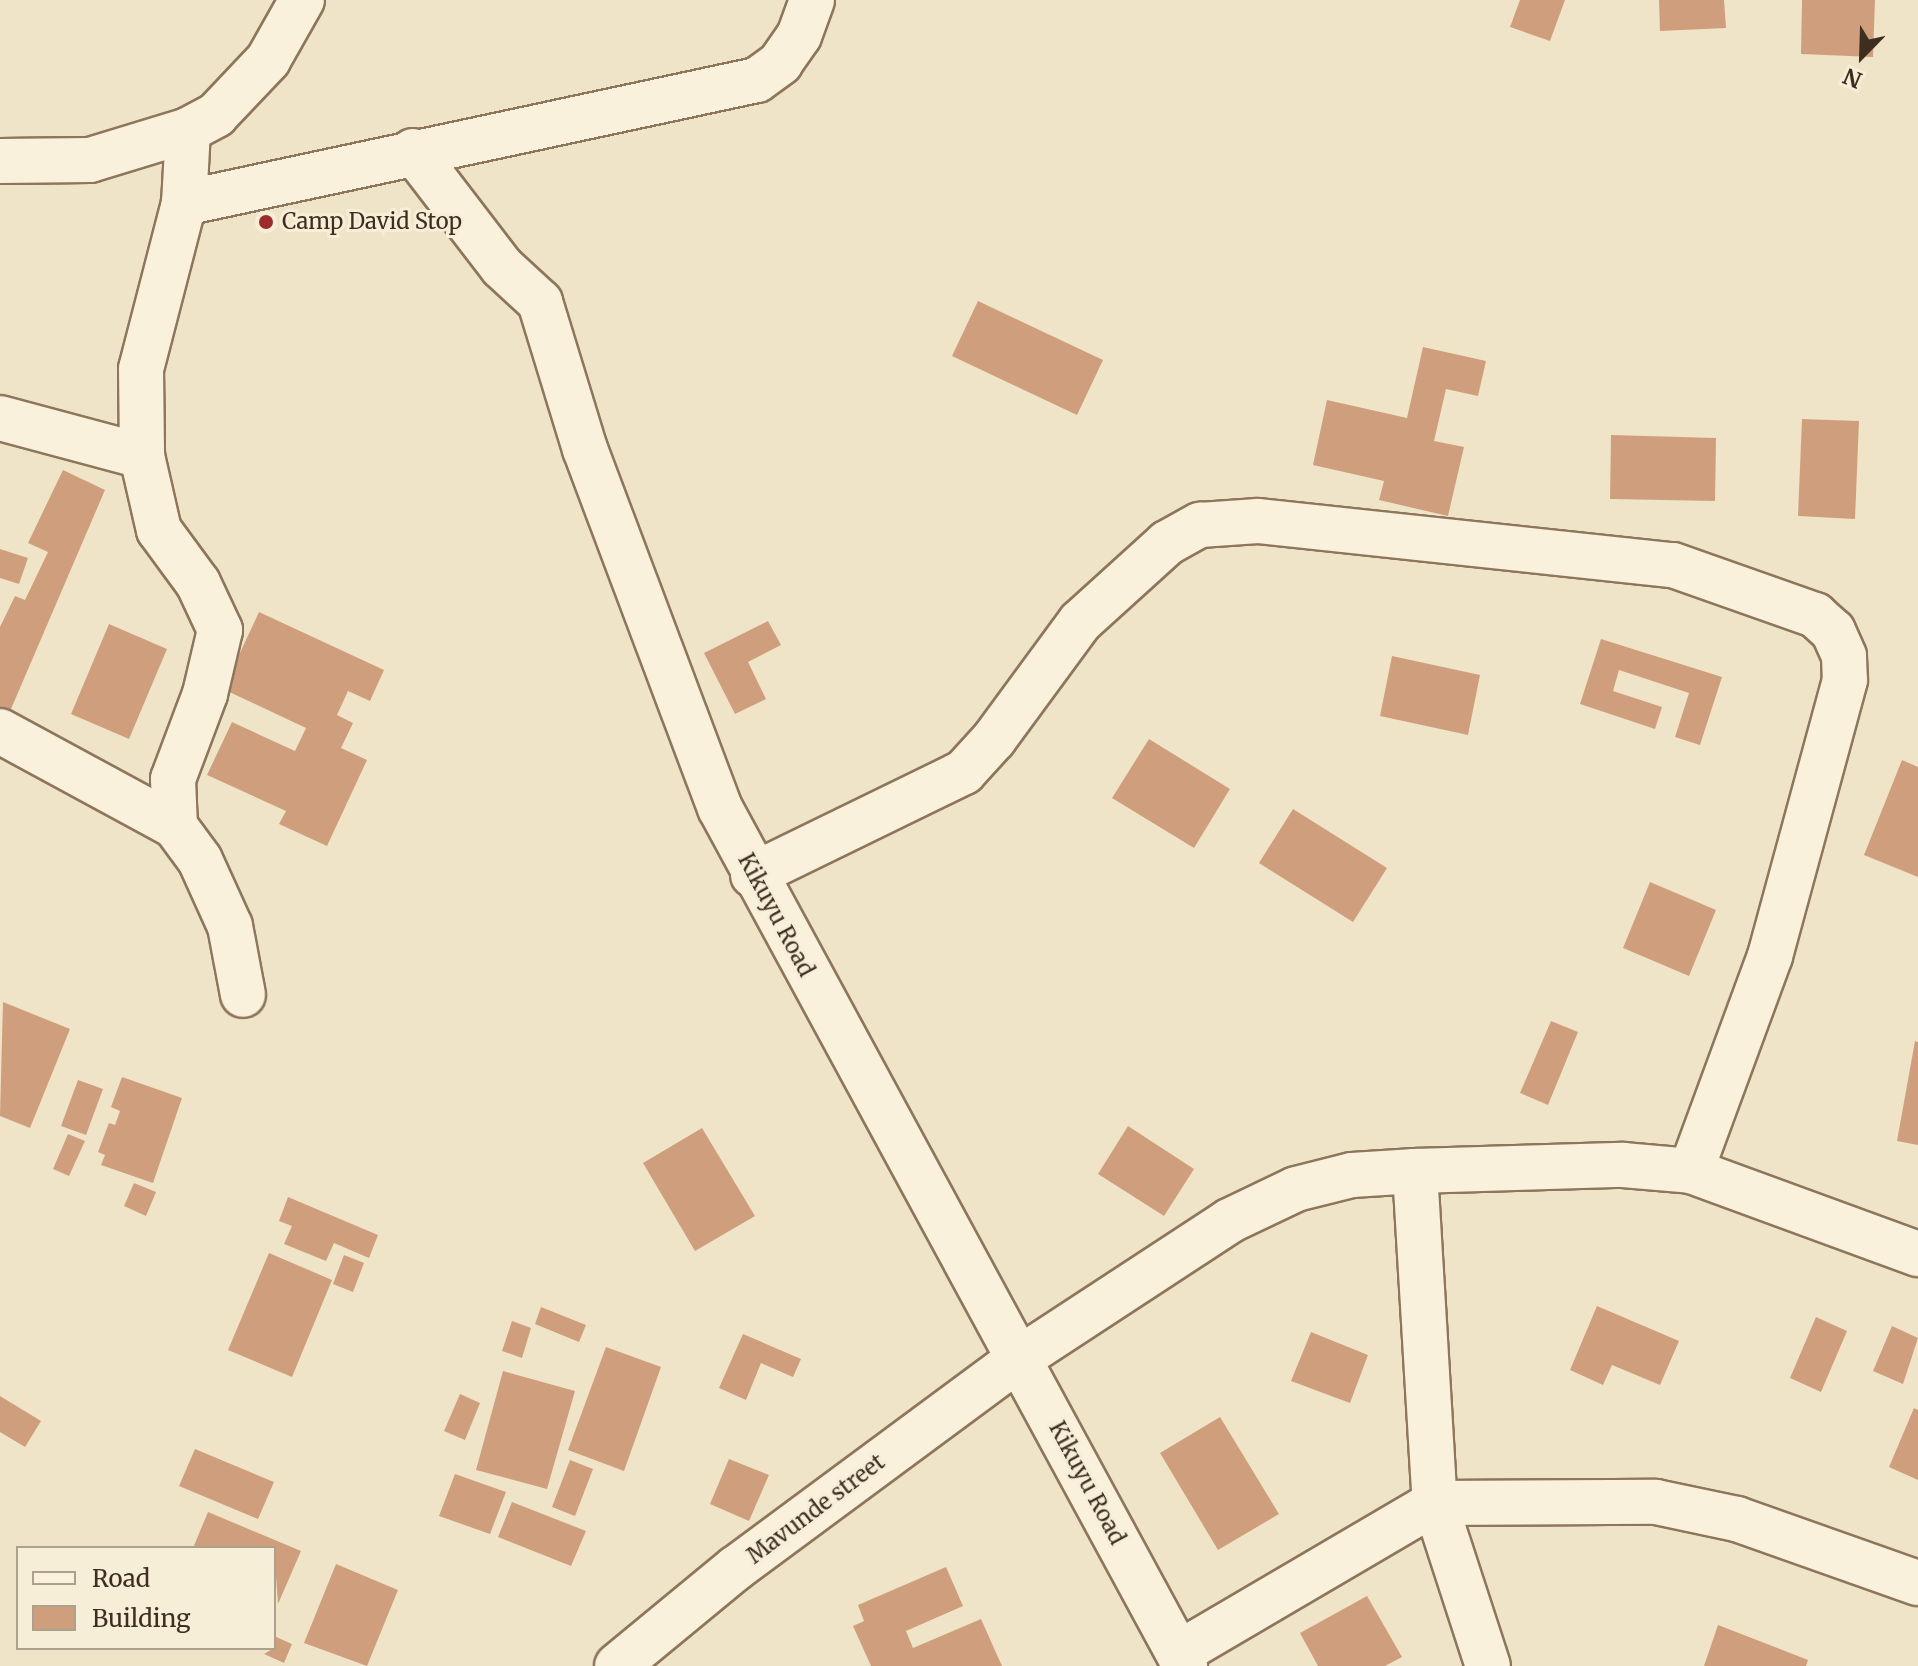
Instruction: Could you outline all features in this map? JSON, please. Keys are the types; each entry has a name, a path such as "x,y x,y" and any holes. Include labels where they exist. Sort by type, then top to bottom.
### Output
{"street":[{"path":"0,161 90,160 188,130 216,115 268,60 302,0"},
{"path":"184,203 413,151 757,80 780,63 799,36 812,0"},
{"path":"175,826 173,779 205,694 220,630 198,583 159,530 142,456 141,369 184,203 188,130"},
{"name":"Kikuyu Road","path":"413,151 502,267 540,302 585,449 720,808 753,875 1020,1358 1182,1660"},
{"path":"0,418 142,456"},
{"path":"753,875 964,772 1080,622 1167,543 1200,525 1258,521 1673,565 1815,615 1833,631 1844,656 1845,680 1770,956 1691,1171"},
{"path":"0,731 175,826 200,860 230,926 243,995"},
{"name":"Mavunde street","path":"617,1666 736,1568 1020,1358 1229,1221 1296,1189 1352,1175 1415,1171 1623,1165 1691,1171 1918,1254"},
{"path":"1415,1171 1435,1503 1488,1666"},
{"path":"1182,1660 1435,1503 1656,1502 1767,1529 1918,1583"}],"building":[{"path":"1520,0 1565,0 1550,41 1510,27"},
{"path":"1659,0 1724,0 1726,28 1660,31"},
{"path":"1802,0 1875,0 1873,57 1801,54"},
{"path":"978,301 1103,360 1077,415 952,356"},
{"path":"1423,347 1486,361 1478,396 1446,389 1434,441 1464,447 1448,516 1379,500 1384,481 1313,465 1327,400 1407,418"},
{"path":"1802,419 1859,421 1855,519 1798,516"},
{"path":"1611,435 1716,438 1715,501 1610,499"},
{"path":"63,470 105,490 8,716 0,712 0,627 15,596 25,600 48,552 28,543"},
{"path":"0,549 28,558 19,584 0,578"},
{"path":"259,612 384,670 370,701 348,691 337,715 353,723 341,748 367,760 327,846 279,824 286,811 207,775 232,722 295,751 306,728 223,689"},
{"path":"768,621 781,645 748,662 766,699 735,714 704,653"},
{"path":"109,624 167,649 129,739 71,714"},
{"path":"1601,639 1722,677 1700,745 1675,737 1689,693 1619,670 1613,691 1662,707 1655,729 1580,704"},
{"path":"1392,656 1480,675 1468,735 1380,716"},
{"path":"1149,739 1230,789 1194,848 1112,798"},
{"path":"1902,760 1918,767 1918,877 1864,855"},
{"path":"1293,809 1387,868 1353,922 1259,863"},
{"path":"1650,882 1716,910 1689,976 1623,948"},
{"path":"3,1002 70,1029 30,1128 0,1116"},
{"path":"1551,1021 1578,1032 1548,1105 1520,1093"},
{"path":"1915,1041 1918,1042 1918,1145 1897,1141"},
{"path":"122,1077 182,1098 153,1183 101,1165 105,1155 98,1152 109,1123 115,1125 120,1111 111,1107"},
{"path":"78,1080 103,1089 86,1135 61,1126"},
{"path":"1128,1126 1194,1169 1164,1216 1098,1174"},
{"path":"702,1128 755,1216 695,1251 643,1163"},
{"path":"68,1134 85,1141 69,1176 53,1169"},
{"path":"134,1183 156,1192 146,1216 124,1206"},
{"path":"288,1197 378,1235 369,1258 334,1243 326,1261 284,1244 292,1226 279,1221"},
{"path":"269,1253 332,1280 292,1377 228,1350"},
{"path":"344,1255 364,1263 353,1292 333,1284"},
{"path":"1597,1306 1679,1341 1660,1385 1612,1365 1603,1385 1570,1370"},
{"path":"541,1307 586,1325 579,1342 535,1324"},
{"path":"1816,1317 1847,1331 1821,1392 1790,1378"},
{"path":"512,1321 531,1328 522,1358 502,1351"},
{"path":"1892,1326 1918,1338 1903,1384 1873,1371"},
{"path":"1311,1332 1368,1355 1350,1403 1291,1381"},
{"path":"743,1334 801,1359 793,1377 761,1363 746,1400 719,1388"},
{"path":"606,1347 661,1367 624,1471 568,1450"},
{"path":"503,1371 575,1391 547,1489 476,1470"},
{"path":"460,1394 480,1403 465,1440 444,1431"},
{"path":"0,1396 41,1421 25,1447 0,1432"},
{"path":"1914,1408 1918,1410 1918,1480 1889,1467"},
{"path":"1220,1417 1279,1514 1218,1550 1160,1453"},
{"path":"195,1449 274,1482 258,1519 179,1486"},
{"path":"729,1459 769,1475 749,1521 710,1504"},
{"path":"570,1460 593,1469 575,1516 552,1507"},
{"path":"455,1474 506,1492 490,1534 439,1516"},
{"path":"512,1502 586,1531 571,1566 498,1537"},
{"path":"208,1512 301,1551 278,1604 276,1546 194,1546"},
{"path":"336,1564 398,1590 367,1666 304,1643"},
{"path":"946,1567 963,1606 906,1631 913,1648 981,1619 1002,1666 871,1666 853,1626 864,1621 858,1605"},
{"path":"1367,1596 1402,1657 1385,1666 1318,1666 1300,1633"},
{"path":"1718,1625 1808,1660 1806,1666 1704,1666"},
{"path":"276,1637 292,1644 284,1663 264,1654 276,1650"}],"place":[{"name":"Camp David Stop","path":"266,222"}]}
